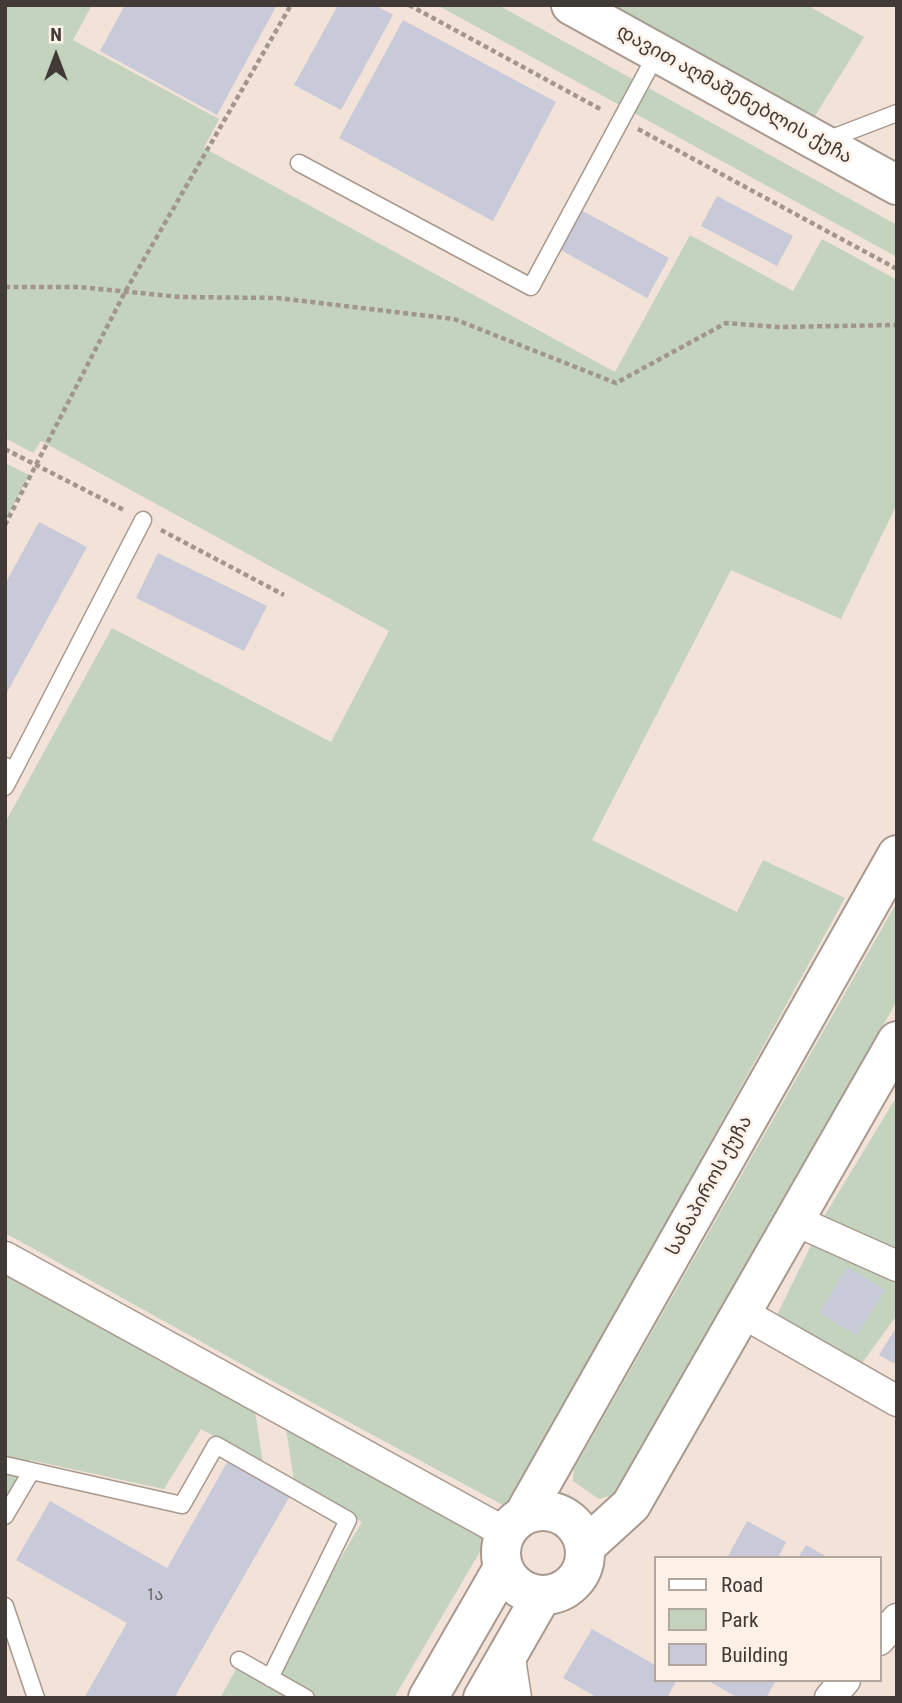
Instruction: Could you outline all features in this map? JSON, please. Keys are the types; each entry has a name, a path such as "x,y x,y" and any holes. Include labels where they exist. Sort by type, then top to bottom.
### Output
{"main road":[{"name":"დავით აღმაშენებლის ქუჩა","path":"571,5 897,185"},
{"name":"სანაპიროს ქუჩა","path":"428,1698 511,1539 897,855"},
{"path":"585,1547 631,1506 897,1041"},
{"path":"534,1513 556,1513 575,1526 585,1547 581,1572 574,1583 563,1590 542,1595 526,1592 512,1582 511,1539 534,1513"},
{"path":"483,1698 542,1595"}],"street":[{"path":"794,1220 897,1265"},
{"path":"5,1257 511,1539"},
{"path":"741,1312 897,1401"},
{"path":"881,1638 897,1619"},
{"path":"509,1651 516,1698"},
{"path":"830,1698 843,1682"}],"lane":[{"path":"299,163 531,287 657,53"},
{"path":"821,143 897,113"},
{"path":"5,787 10,768 144,520"},
{"path":"5,1465 183,1506 216,1445 348,1520 270,1678"},
{"path":"5,1516 31,1472"},
{"path":"5,1606 36,1698"},
{"path":"239,1660 306,1698"}],"path":[{"path":"5,525 125,292 291,5"},
{"path":"409,5 897,270"},
{"path":"6,287 79,287 180,297 278,299 454,319 616,383 726,323 778,327 897,325"},
{"path":"5,449 284,595"}],"green space":[{"path":"5,5 92,5 73,40 219,119 204,148 615,372 690,235 793,291 822,239 897,280 897,504 841,619 731,570 592,840 737,912 763,860 845,898 614,1317 516,1503 501,1504 5,1233 5,823 112,628 331,742 389,631 41,441 33,453 5,438"},
{"path":"437,5 498,5 897,225 897,257"},
{"path":"604,5 807,5 864,37 813,119"},
{"path":"5,463 29,475 5,522"},
{"path":"897,902 897,1001 613,1495 599,1499 573,1481 574,1469"},
{"path":"897,1096 897,1250 823,1218"},
{"path":"815,1237 897,1277 897,1315 859,1367 777,1315"},
{"path":"5,1273 163,1363 255,1411 263,1463 201,1429 164,1489 30,1460 5,1499"},
{"path":"285,1422 488,1538 394,1698 220,1698 238,1666 267,1682 362,1522 295,1487"}],"building":[{"path":"125,5 277,5 217,115 100,51"},
{"path":"338,5 375,5 393,15 341,110 294,85"},
{"path":"403,20 556,102 493,221 339,138"},
{"path":"717,196 793,236 777,266 701,226"},
{"path":"581,210 669,258 647,298 559,249"},
{"path":"39,522 87,547 5,696 5,584"},
{"path":"158,553 267,606 244,651 136,598"},
{"path":"847,1267 885,1290 857,1335 819,1313"},
{"path":"897,1326 897,1365 879,1355"},
{"path":"228,1461 290,1496 174,1698 84,1698 127,1623 16,1560 50,1501 167,1568"},
{"path":"747,1521 786,1542 779,1556 728,1556"},
{"path":"806,1545 825,1556 799,1556"},
{"path":"592,1629 654,1664 654,1682 676,1682 667,1698 598,1698 563,1678"},
{"path":"710,1682 775,1682 766,1698 738,1698"}]}
